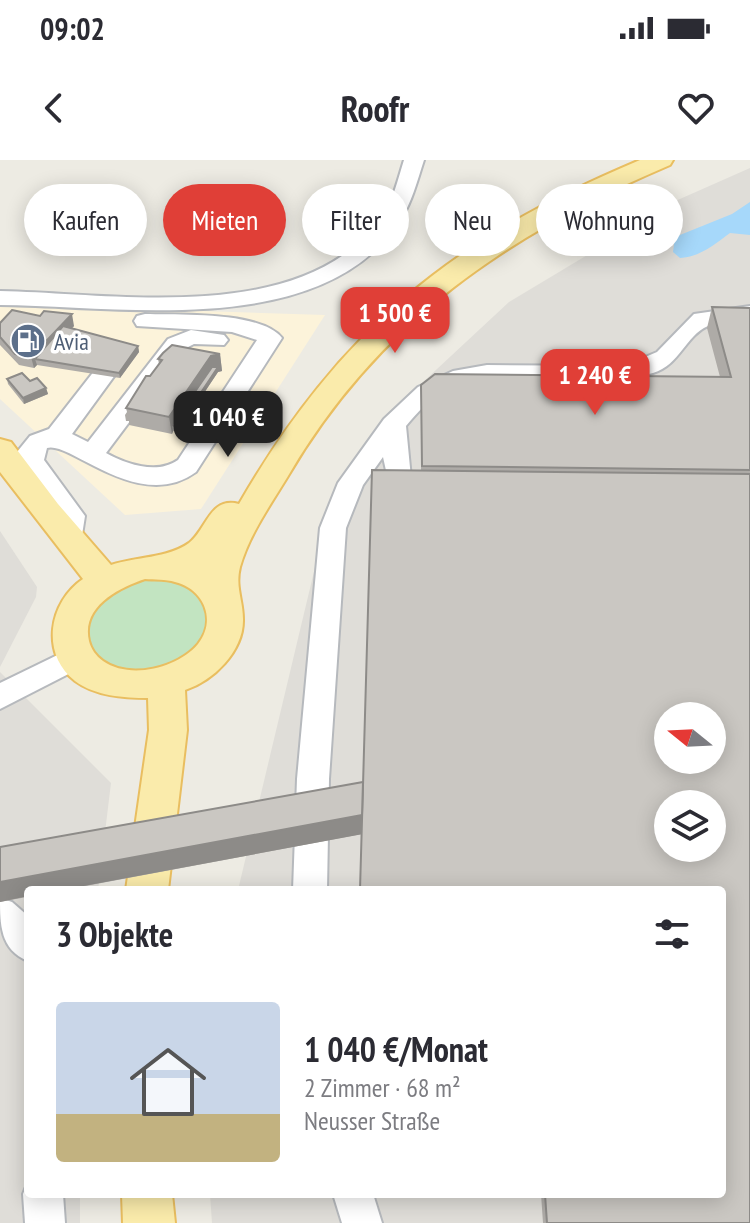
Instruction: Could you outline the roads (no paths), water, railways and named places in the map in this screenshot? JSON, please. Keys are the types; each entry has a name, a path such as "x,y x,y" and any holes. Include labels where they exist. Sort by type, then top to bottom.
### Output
{"main road":[{"path":"616,160 453,250 389,299 311,385 209,544 187,560 133,569 104,580 81,600 71,615 69,640 76,657 89,670 118,682 166,681 202,664 219,647 228,618 220,593 221,570 230,549 292,443 346,370 388,324 428,291 535,223 661,160"},
{"path":"0,449 104,580"},
{"path":"164,566 195,574 220,593"},
{"path":"148,886 168,730 166,681"},
{"path":"147,1198 149,1223"}],"street":[{"path":"142,321 303,284 337,271 363,253 390,221 414,160"},
{"path":"0,298 142,321 257,330 270,337 180,472 152,474 108,464 68,439 61,430"},
{"path":"310,886 313,779 333,528 351,483 393,425 417,399 448,380 484,374 602,375 636,371 672,354 702,319 714,314 750,313"},
{"path":"91,455 176,344 191,337 232,343 259,354"},
{"path":"70,541 72,516 30,457 39,442 61,430 103,375"},
{"path":"393,425 398,478"},
{"path":"61,430 107,433"},
{"path":"0,697 76,657"},
{"path":"0,913 24,938"},
{"path":"43,1198 45,1223"},
{"path":"354,1198 362,1223"}],"water":[{"path":"750,202 750,235 730,233 694,255 680,258 678,256 683,256 683,234 732,214"}],"place":[{"name":"Avia","path":"28,341"}]}
